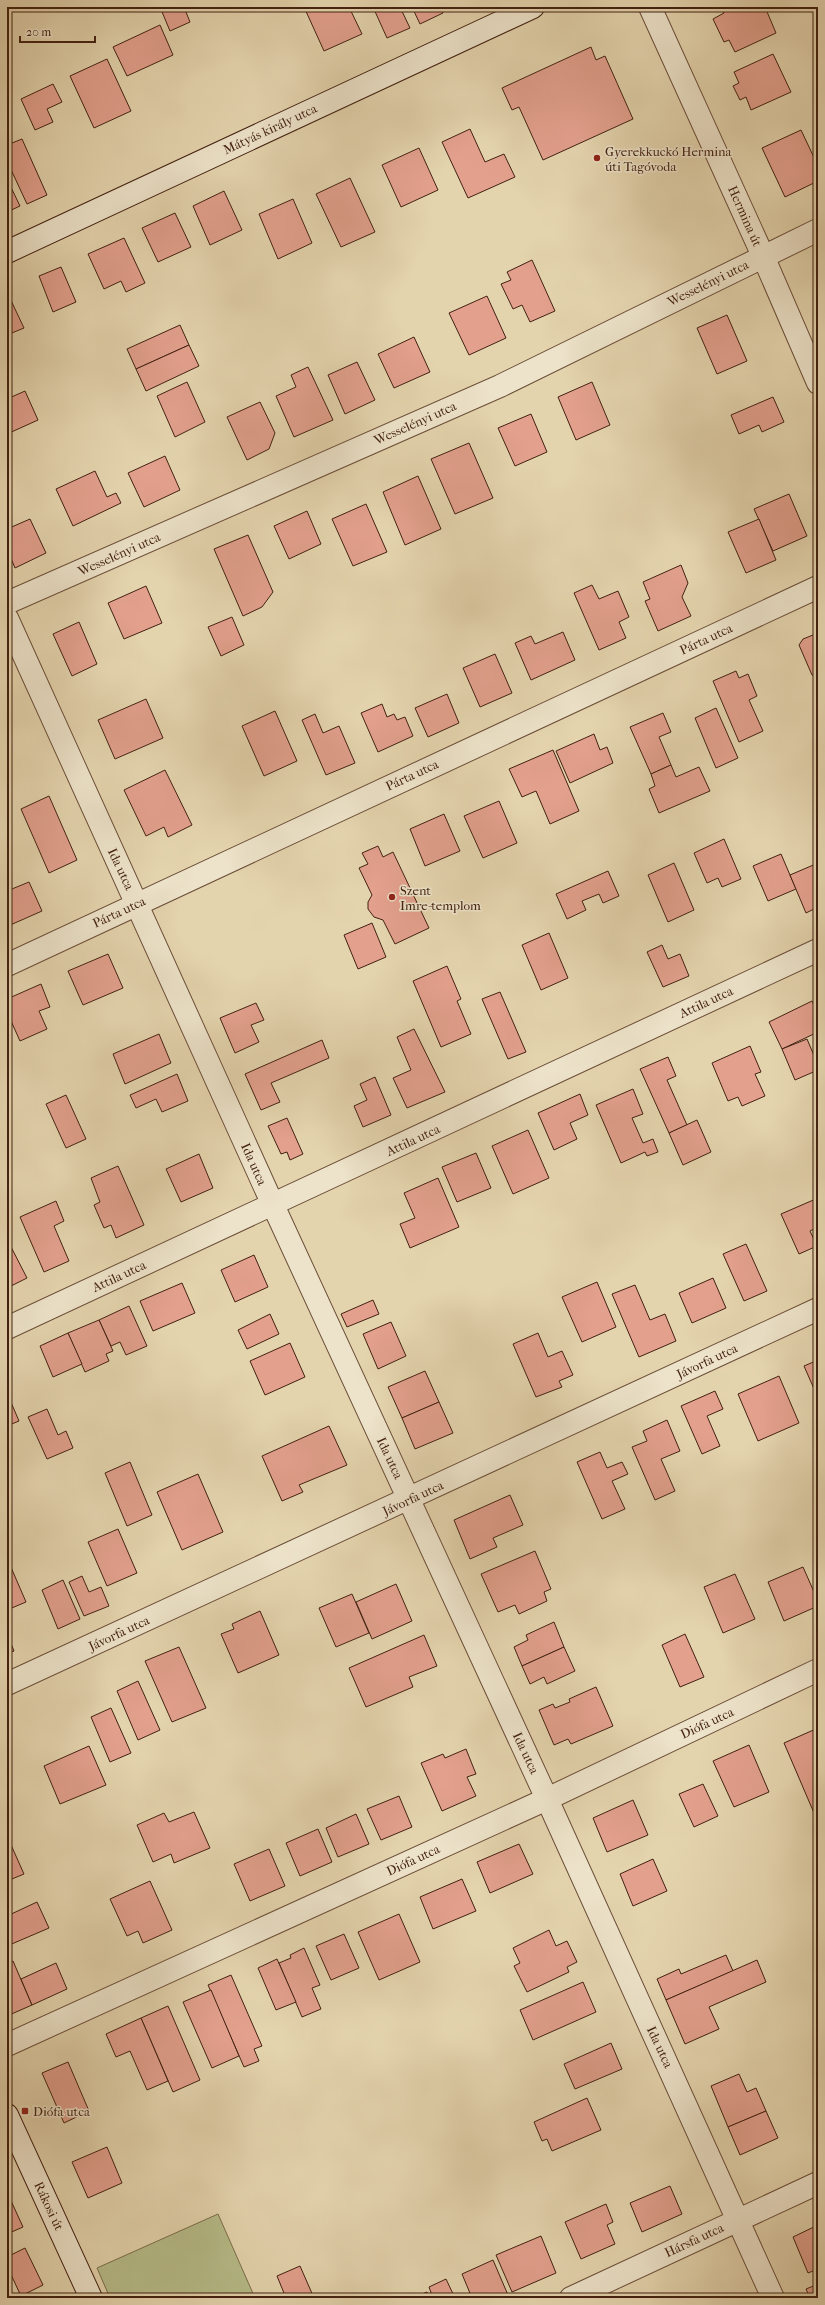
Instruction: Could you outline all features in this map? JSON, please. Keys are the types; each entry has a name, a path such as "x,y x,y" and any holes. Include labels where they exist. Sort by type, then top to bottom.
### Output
{"street":[{"name":"Mátyás király utca","path":"7,252 533,7"},
{"name":"Hermina út","path":"650,7 763,256 818,383"},
{"name":"Wesselényi utca","path":"7,603 500,386 818,230"},
{"name":"Párta utca","path":"7,965 818,587"},
{"name":"Ida utca","path":"7,618 273,1205 410,1499 739,2219 773,2298"},
{"name":"Attila utca","path":"7,1328 818,950"},
{"name":"Jávorfa utca","path":"7,1684 410,1499 818,1309"},
{"name":"Diófa utca","path":"7,2045 547,1799 818,1670"},
{"name":"Rákosi út","path":"7,2115 91,2298"},
{"name":"Hársfa utca","path":"571,2298 818,2182"}],"green space":[{"path":"218,2214 255,2298 110,2298 97,2268"}],"building":[{"path":"160,7 196,7 186,12 190,22 170,31"},
{"path":"304,7 349,7 362,34 324,51"},
{"path":"373,7 400,7 410,28 387,38"},
{"path":"412,7 441,7 443,13 420,24"},
{"path":"722,7 765,7 776,33 735,52 729,40 724,42 713,19 724,13"},
{"path":"160,25 173,55 127,76 113,47"},
{"path":"591,47 596,60 605,56 633,119 543,160 519,107 512,110 502,88"},
{"path":"773,54 791,92 751,110 746,97 740,100 733,86 739,83 734,72"},
{"path":"107,59 131,111 94,128 70,76"},
{"path":"53,84 62,102 47,109 53,122 35,130 21,99"},
{"path":"470,129 485,162 504,154 515,177 468,198 442,142"},
{"path":"801,130 818,166 818,181 785,197 762,148"},
{"path":"22,139 47,195 27,204 7,161 7,145"},
{"path":"419,148 438,190 401,207 382,165"},
{"path":"350,178 375,232 341,247 316,194"},
{"path":"7,179 20,206 7,212"},
{"path":"224,191 242,230 210,245 193,206"},
{"path":"293,199 312,243 278,259 259,214"},
{"path":"175,213 191,247 158,262 142,228"},
{"path":"124,238 145,283 126,292 121,281 104,289 88,254"},
{"path":"532,260 555,311 530,322 522,305 513,309 501,284 511,280 507,272"},
{"path":"61,267 76,302 53,312 39,276"},
{"path":"7,292 24,328 7,335"},
{"path":"487,296 506,338 469,355 449,313"},
{"path":"727,315 747,361 717,374 697,328"},
{"path":"180,325 189,345 136,369 127,349"},
{"path":"414,337 430,372 394,388 378,354"},
{"path":"189,345 199,366 146,391 136,369"},
{"path":"357,362 375,400 345,414 328,375"},
{"path":"308,367 333,420 294,437 276,396 296,387 291,375"},
{"path":"187,382 205,422 175,437 157,396"},
{"path":"592,382 610,425 576,440 558,397"},
{"path":"25,391 38,420 7,434 7,399"},
{"path":"773,397 784,422 762,432 759,425 739,434 731,415"},
{"path":"260,402 275,433 269,449 247,460 227,417"},
{"path":"531,414 547,452 515,466 498,428"},
{"path":"469,443 493,498 455,514 431,459"},
{"path":"165,456 180,490 144,507 128,473"},
{"path":"95,471 107,497 116,493 121,503 73,526 56,489"},
{"path":"418,476 441,529 405,545 383,492"},
{"path":"789,494 807,536 773,551 754,509"},
{"path":"366,504 387,552 353,566 332,519"},
{"path":"307,511 321,544 289,559 274,526"},
{"path":"30,519 46,553 15,568 7,549 7,529"},
{"path":"759,519 776,560 746,573 728,532"},
{"path":"248,535 273,592 262,607 243,616 214,549"},
{"path":"681,565 688,583 682,597 691,616 658,631 645,601 650,599 643,582"},
{"path":"592,585 599,599 618,591 629,617 619,622 626,638 599,650 574,593"},
{"path":"146,586 162,623 124,639 108,603"},
{"path":"232,617 244,645 221,656 208,627"},
{"path":"79,622 97,664 72,676 53,634"},
{"path":"563,632 575,660 531,680 515,643 531,636 535,644"},
{"path":"818,633 818,678 812,675 799,645 803,639"},
{"path":"495,654 512,693 480,707 463,668"},
{"path":"736,671 739,678 748,674 757,696 749,700 763,731 739,742 713,681"},
{"path":"447,694 459,723 428,737 415,708"},
{"path":"146,699 163,738 115,759 98,720"},
{"path":"382,704 387,717 394,714 397,720 405,717 413,736 378,752 361,713"},
{"path":"716,708 738,758 716,768 695,718"},
{"path":"275,711 297,761 264,776 242,726"},
{"path":"663,713 671,732 659,737 671,765 651,774 630,727"},
{"path":"315,714 323,733 339,726 355,763 326,775 302,720"},
{"path":"594,734 600,750 607,747 613,763 570,783 556,751"},
{"path":"553,750 579,811 550,824 536,791 522,797 509,769"},
{"path":"671,765 676,777 699,767 710,791 659,813 649,789 655,786 651,774"},
{"path":"165,770 192,825 168,837 164,827 146,836 124,790"},
{"path":"49,796 77,860 49,873 21,809"},
{"path":"499,801 517,843 483,858 464,816"},
{"path":"444,814 460,851 425,866 410,829"},
{"path":"724,839 741,879 722,887 718,878 707,883 694,853"},
{"name":"Szent Imre-templom","path":"378,846 383,857 393,852 429,928 395,944 383,920 374,917 368,909 368,902 372,895 359,868 368,864 362,853"},
{"path":"781,854 796,889 768,901 753,866"},
{"path":"674,863 694,910 668,922 648,875"},
{"path":"818,863 818,907 806,913 790,875"},
{"path":"608,871 619,896 603,903 599,894 582,901 586,910 567,919 556,894"},
{"path":"29,882 42,911 8,926 7,891"},
{"path":"372,923 386,957 358,969 344,935"},
{"path":"549,933 568,978 541,990 522,945"},
{"path":"662,945 668,959 680,954 689,976 663,987 647,952"},
{"path":"108,954 123,988 83,1005 68,971"},
{"path":"447,966 461,999 457,1001 471,1034 441,1047 413,981"},
{"path":"41,984 50,1007 39,1011 47,1029 20,1041 7,1012 7,999"},
{"path":"500,992 526,1052 508,1059 482,999"},
{"path":"812,1001 818,1014 818,1032 782,1049 769,1022"},
{"path":"256,1003 264,1020 251,1025 259,1042 235,1053 220,1018"},
{"path":"414,1029 445,1092 407,1108 393,1078 411,1070 397,1037"},
{"path":"159,1034 171,1063 125,1084 113,1054"},
{"path":"807,1039 818,1065 818,1070 795,1080 782,1049"},
{"path":"322,1040 329,1058 271,1083 280,1102 261,1110 245,1074"},
{"path":"750,1046 761,1072 755,1074 765,1096 742,1106 738,1097 728,1101 712,1063"},
{"path":"668,1057 676,1076 667,1080 687,1125 669,1133 640,1069"},
{"path":"177,1074 188,1101 162,1112 156,1099 136,1108 130,1095"},
{"path":"375,1077 391,1115 363,1127 354,1106 367,1100 360,1084"},
{"path":"633,1089 643,1114 632,1118 643,1143 653,1139 658,1152 647,1156 645,1152 621,1163 596,1105"},
{"path":"580,1094 588,1115 570,1123 577,1139 554,1150 538,1113"},
{"path":"66,1095 86,1139 66,1148 46,1104"},
{"path":"287,1118 303,1154 290,1160 287,1152 281,1154 268,1126"},
{"path":"697,1120 711,1152 683,1165 669,1133"},
{"path":"528,1130 549,1178 513,1194 492,1146"},
{"path":"476,1153 491,1188 457,1202 442,1167"},
{"path":"199,1154 213,1188 181,1202 166,1169"},
{"path":"118,1166 144,1225 116,1238 111,1225 104,1228 94,1205 100,1202 91,1178"},
{"path":"438,1178 459,1227 410,1248 400,1224 415,1218 404,1193"},
{"path":"818,1198 818,1227 810,1231 817,1246 799,1254 781,1214"},
{"path":"56,1201 64,1221 54,1226 69,1261 44,1272 20,1217"},
{"path":"9,1243 27,1278 7,1288 7,1244"},
{"path":"746,1244 767,1291 744,1301 723,1254"},
{"path":"254,1255 268,1287 235,1302 221,1270"},
{"path":"713,1278 726,1308 692,1323 679,1293"},
{"path":"597,1282 616,1327 582,1342 562,1297"},
{"path":"182,1283 195,1313 153,1331 140,1301"},
{"path":"635,1285 650,1320 665,1314 676,1341 639,1357 612,1294"},
{"path":"373,1300 379,1314 347,1327 341,1314"},
{"path":"129,1306 147,1346 126,1355 120,1342 111,1346 99,1320"},
{"path":"270,1314 279,1334 247,1349 238,1330"},
{"path":"99,1320 113,1351 106,1354 109,1361 85,1372 68,1333"},
{"path":"391,1322 406,1356 378,1369 363,1334"},
{"path":"68,1333 82,1364 53,1377 40,1346"},
{"path":"538,1333 548,1357 562,1351 573,1375 559,1381 562,1387 536,1397 513,1344"},
{"path":"290,1343 305,1377 265,1395 250,1361"},
{"path":"818,1360 818,1398 804,1366"},
{"path":"425,1371 439,1402 402,1418 388,1387"},
{"path":"779,1376 799,1423 758,1441 738,1394"},
{"path":"715,1391 723,1409 707,1416 720,1446 702,1454 681,1406"},
{"path":"7,1393 19,1421 7,1426"},
{"path":"439,1402 453,1433 415,1449 402,1418"},
{"path":"47,1409 58,1435 66,1431 73,1448 47,1459 28,1417"},
{"path":"667,1420 680,1451 661,1459 675,1491 655,1500 632,1447 647,1441 643,1431"},
{"path":"329,1426 347,1465 299,1485 303,1492 282,1501 262,1456"},
{"path":"600,1452 607,1468 622,1462 628,1474 612,1481 625,1509 602,1519 577,1462"},
{"path":"130,1462 152,1515 127,1526 105,1473"},
{"path":"198,1474 223,1532 182,1550 157,1492"},
{"path":"510,1495 523,1525 493,1538 497,1547 470,1559 454,1520"},
{"path":"118,1529 137,1573 107,1586 88,1542"},
{"path":"535,1551 551,1589 544,1592 547,1601 519,1614 515,1605 498,1612 481,1574"},
{"path":"7,1558 26,1602 7,1610"},
{"path":"803,1567 818,1601 818,1606 784,1621 768,1582"},
{"path":"735,1574 755,1619 723,1633 704,1587"},
{"path":"82,1576 89,1592 101,1587 109,1606 84,1616 69,1582"},
{"path":"63,1580 80,1619 58,1629 42,1590"},
{"path":"396,1584 412,1621 372,1639 356,1602"},
{"path":"352,1594 369,1633 336,1647 319,1608"},
{"path":"260,1611 279,1655 238,1673 221,1634 234,1629 232,1624"},
{"path":"554,1622 564,1647 522,1666 514,1647 528,1640 526,1635"},
{"path":"7,1634 14,1651 7,1654"},
{"path":"685,1634 704,1677 680,1687 662,1645"},
{"path":"424,1635 437,1666 409,1677 413,1687 366,1707 349,1668"},
{"path":"179,1647 206,1708 172,1722 145,1661"},
{"path":"564,1647 575,1671 547,1684 544,1677 530,1684 522,1666"},
{"path":"138,1681 160,1730 138,1740 117,1691"},
{"path":"596,1687 613,1726 571,1744 568,1739 554,1745 539,1710 553,1704 555,1708 570,1702 569,1699"},
{"path":"111,1708 131,1753 110,1762 91,1717"},
{"path":"818,1728 818,1811 814,1813 784,1743"},
{"path":"749,1745 769,1792 734,1807 713,1761"},
{"path":"89,1746 106,1785 60,1804 44,1766"},
{"path":"466,1749 476,1774 467,1777 476,1796 442,1811 421,1763 443,1754 445,1758"},
{"path":"703,1784 718,1816 694,1827 679,1794"},
{"path":"399,1796 412,1827 381,1840 367,1809"},
{"path":"633,1800 648,1835 607,1852 593,1818"},
{"path":"194,1812 210,1848 174,1863 171,1854 153,1862 137,1825 164,1813 169,1822"},
{"path":"356,1814 369,1844 338,1857 326,1828"},
{"path":"318,1829 332,1862 300,1876 286,1843"},
{"path":"7,1836 24,1874 7,1881"},
{"path":"519,1844 533,1874 490,1893 477,1862"},
{"path":"269,1849 285,1886 250,1901 234,1864"},
{"path":"653,1859 667,1891 633,1906 620,1874"},
{"path":"462,1879 476,1911 433,1929 420,1897"},
{"path":"150,1881 172,1930 143,1943 138,1931 127,1936 110,1899"},
{"path":"37,1902 49,1928 7,1946 7,1916"},
{"path":"399,1914 420,1962 379,1980 358,1932"},
{"path":"549,1930 556,1946 567,1941 577,1962 567,1967 569,1972 527,1992 514,1966 520,1963 513,1948"},
{"path":"344,1934 359,1968 331,1980 316,1946"},
{"path":"304,1948 320,1985 312,1988 321,2009 302,2017 279,1963 291,1958 290,1955"},
{"path":"726,1955 733,1971 666,2000 657,1979 679,1969 681,1974"},
{"path":"277,1959 296,2002 276,2010 258,1968"},
{"path":"757,1960 766,1982 709,2007 719,2029 685,2044 666,2000"},
{"path":"13,1961 32,2005 7,2016 7,1964"},
{"path":"56,1963 67,1989 32,2005 21,1979"},
{"path":"231,1975 262,2046 254,2049 259,2061 244,2067 208,1985"},
{"path":"583,1982 596,2012 533,2040 520,2010"},
{"path":"211,1990 239,2056 212,2068 183,2002"},
{"path":"168,2006 200,2080 173,2092 141,2018"},
{"path":"141,2018 168,2081 147,2090 130,2051 116,2057 106,2034"},
{"path":"611,2043 622,2069 575,2089 564,2064"},
{"path":"68,2062 89,2111 64,2123 42,2073"},
{"path":"739,2074 747,2092 756,2088 766,2111 728,2127 711,2086"},
{"path":"587,2098 601,2130 552,2151 547,2139 542,2141 534,2122"},
{"path":"766,2111 778,2138 740,2155 728,2127"},
{"path":"107,2147 122,2183 88,2198 72,2162"},
{"path":"670,2186 682,2214 642,2232 630,2203"},
{"path":"7,2192 23,2227 7,2234"},
{"path":"606,2204 613,2222 607,2225 615,2244 581,2259 565,2222"},
{"path":"818,2225 818,2269 808,2273 793,2237"},
{"path":"541,2236 556,2273 512,2292 496,2255"},
{"path":"25,2248 43,2285 21,2296 7,2266 7,2257"},
{"path":"493,2260 508,2295 500,2298 472,2298 462,2274"},
{"path":"300,2266 314,2298 286,2298 277,2276"},
{"path":"446,2279 455,2298 433,2298 429,2287"},
{"path":"818,2284 818,2298 810,2298 806,2289"},
{"path":"427,2292 430,2298 412,2298"}],"place":[{"name":"Gyerekkuckó Hermina úti Tagóvoda","path":"597,158"},
{"name":"Szent Imre-templom","path":"392,897"},
{"name":"Diófa utca","path":"25,2111"}]}
